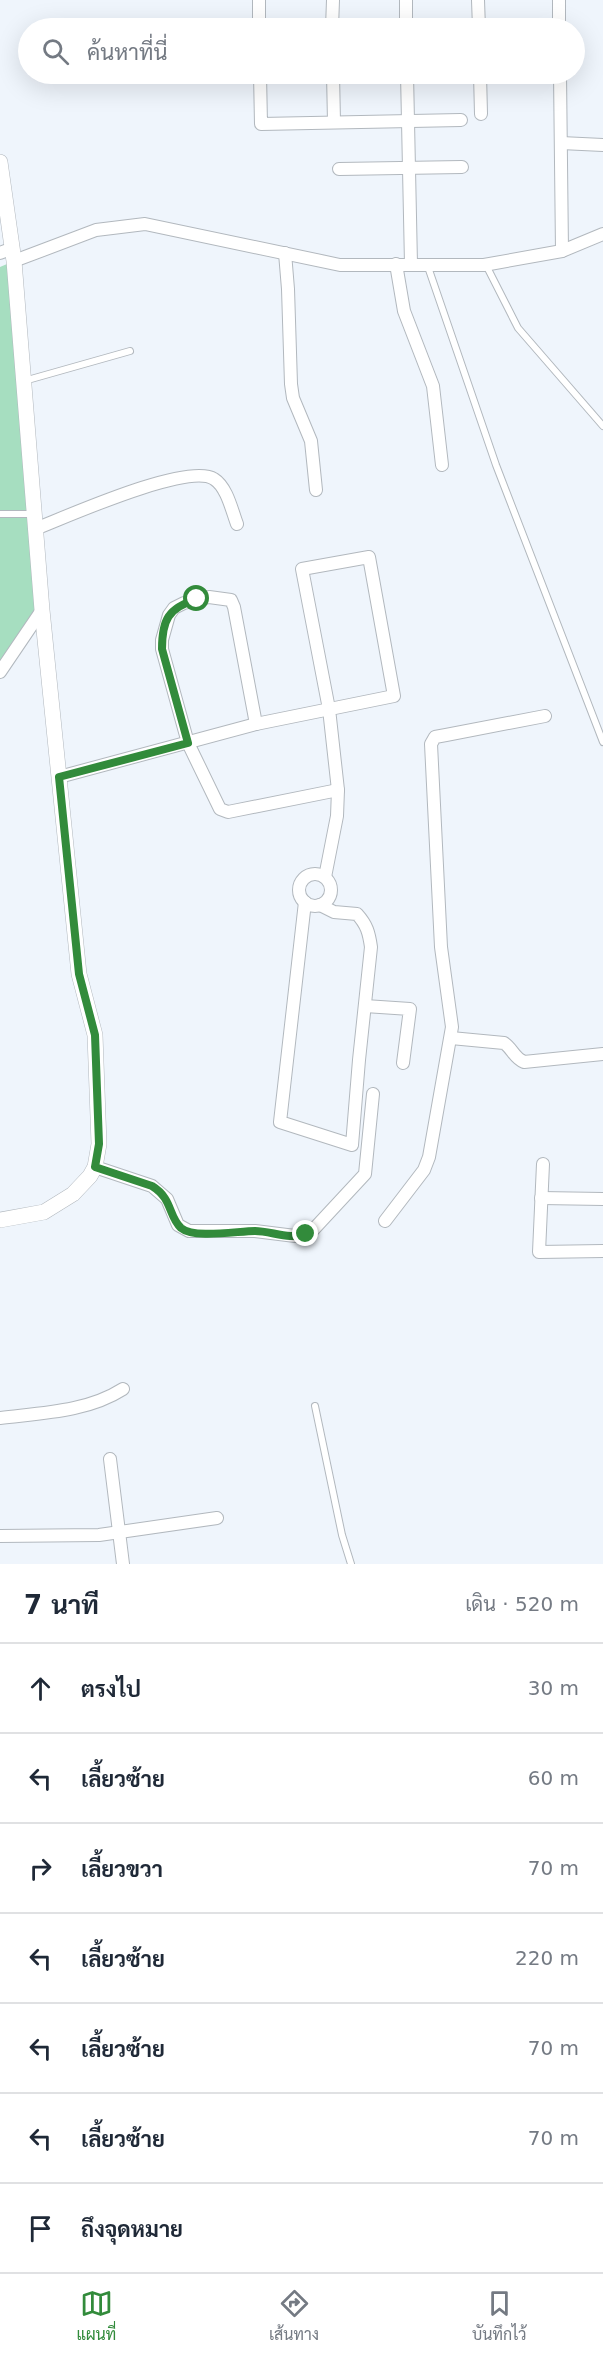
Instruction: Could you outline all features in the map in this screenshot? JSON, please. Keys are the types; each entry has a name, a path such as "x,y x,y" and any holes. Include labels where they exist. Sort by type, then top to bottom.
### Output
{"street":[{"path":"259,0 259,18"},
{"path":"332,18 333,0"},
{"path":"406,0 406,18"},
{"path":"478,0 479,18"},
{"path":"559,0 559,18"},
{"path":"260,84 261,123 461,120"},
{"path":"333,84 334,122"},
{"path":"407,84 411,264"},
{"path":"480,84 481,114"},
{"path":"560,84 562,251"},
{"path":"561,143 603,145"},
{"path":"0,162 24,381 42,610 79,974 95,1035 99,1144 95,1167 90,1176 73,1194 44,1212 0,1220"},
{"path":"339,169 462,166"},
{"path":"9,254 96,230 145,224 340,265 486,265 562,251 603,234"},
{"path":"285,253 292,398 311,441 316,490"},
{"path":"396,264 404,311 433,386 442,465"},
{"path":"34,521 164,480 204,476 215,479 222,488 237,524"},
{"path":"59,777 256,724 329,709 394,696 369,557 302,569 329,709 338,790 338,816 325,877"},
{"path":"256,724 231,600 209,597 174,608 169,615 162,640 162,649 188,743 223,811 338,790"},
{"path":"0,672 42,610"},
{"path":"385,1221 424,1170 429,1157 451,1038 451,1013 441,947 431,744 435,738 446,735 545,716"},
{"path":"305,902 280,1122 352,1145 371,947 368,928 357,914 333,912 320,905 310,905 305,902 299,892 301,882 309,874 325,877 330,885 330,895 320,905"},
{"path":"365,1006 410,1009 404,1063"},
{"path":"451,1038 504,1043 518,1059 524,1062 603,1054"},
{"path":"95,1167 152,1186 160,1191 167,1199 178,1225 189,1232 255,1231 301,1236 313,1230 364,1174 373,1094"},
{"path":"543,1164 539,1252 603,1251"},
{"path":"542,1198 603,1199"},
{"path":"0,1418 90,1405 107,1399 123,1389"},
{"path":"110,1459 123,1564"},
{"path":"0,1536 119,1533 218,1518"}],"lane":[{"path":"427,264 496,465 603,742"},
{"path":"486,265 525,337 603,426"},
{"path":"24,381 130,351"},
{"path":"0,514 34,521"},
{"path":"315,1406 342,1535 351,1564"}],"green space":[{"path":"14,261 42,610 0,672 0,267"}],"route":[{"path":"197,599 174,608 169,615 162,640 162,649 188,743 59,777 79,974 95,1035 99,1144 95,1167 152,1186 160,1191 167,1199 178,1225 189,1232 255,1231 295,1236 306,1234"}]}
